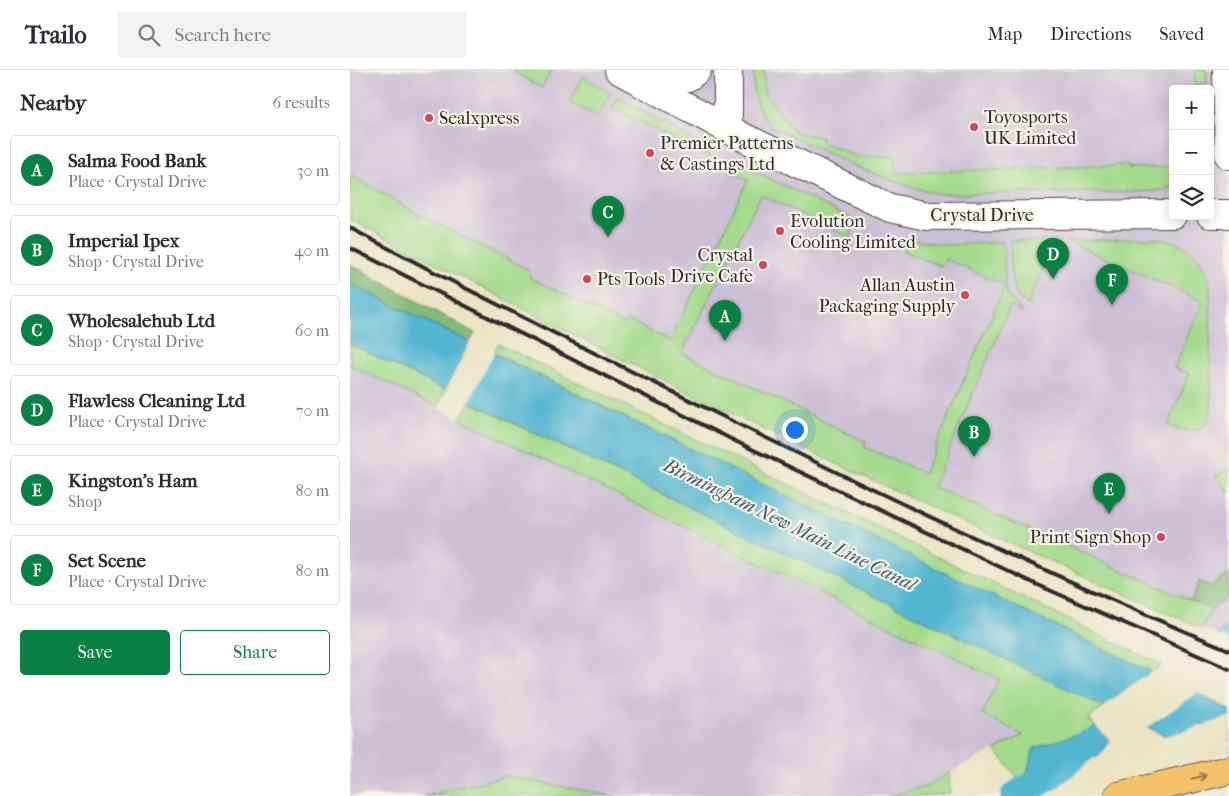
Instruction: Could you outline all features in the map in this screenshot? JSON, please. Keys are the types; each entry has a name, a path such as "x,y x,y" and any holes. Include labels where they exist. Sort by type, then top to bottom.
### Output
{"highway":[{"path":"1118,796 1229,770"}],"street":[{"name":"Crystal Drive","path":"619,70 728,130 890,208 906,213 927,216 1169,214"},
{"path":"643,84 688,77 697,70"},
{"path":"728,70 728,130"},
{"path":"1227,70 1229,155"},
{"path":"1214,214 1229,214"}],"shaded area":[{"path":"350,70 1229,70 1229,624 1220,636 1201,628 1211,609 888,467 350,205"},
{"path":"350,365 689,531 999,679 1024,735 958,768 927,786 889,796 613,796 505,776 425,796 350,795"}],"green space":[{"path":"513,70 552,70 542,88"},
{"path":"753,70 764,70 764,92 795,133 821,137 822,142 857,157 895,156 896,173 1128,165 1128,168 1169,167 1169,188 1158,191 1132,192 939,194 874,174 770,126 757,106"},
{"path":"1195,70 1206,70 1207,84 1195,84"},
{"path":"583,77 611,93 598,117 569,102"},
{"path":"618,98 711,150 709,156 612,108"},
{"path":"735,162 849,217 853,222 851,238 761,195 682,353 866,442 864,447 924,473 1005,285 1007,294 1023,313 1010,306 933,487 1212,610 1201,628 949,515 742,419 350,219 350,175 420,215 531,271 529,277 624,324 627,320 670,341 748,180 731,172"},
{"path":"1158,238 1179,244 1194,253 1204,267 1210,288 1211,412 1202,427 1193,430 1182,430 1168,425 1189,374 1174,368 1203,301 1066,241"},
{"path":"913,240 949,245 1003,242 1005,285 945,259 941,266 903,251 907,242"},
{"path":"1045,240 1054,243 1028,305 1017,296 1012,283 1010,241"},
{"path":"350,264 475,333 470,342 350,284"},
{"path":"350,344 446,390 437,407 350,365"},
{"path":"498,344 1162,665 1152,672 949,575 494,353"},
{"path":"469,402 1105,706 1088,719 1096,726 1068,738 1034,748 1026,776 1018,778 995,750 1023,735 982,715 999,679 460,419"},
{"path":"1229,468 1229,493 1216,476"},
{"path":"1229,574 1229,596 1212,610 1191,601 1199,581 1210,586"},
{"path":"949,773 950,793 925,796 889,796 927,786"},
{"path":"505,776 613,796 425,796"}],"water":[{"name":"Birmingham New Main Line Canal","path":"350,284 1164,678 1229,624 1229,665 1187,689 1229,709 1229,766 1138,723 1111,741 1098,757 1026,776 1034,748 1087,731 1115,712 350,344"}],"pier":[{"path":"471,340 495,351 468,404 445,392"},
{"path":"1215,634 1229,640 1229,668 1192,688 1199,692 1145,729 1138,726 1113,743 1094,724 1111,713 1102,708 1154,670 1164,675"},
{"path":"1229,717 1229,769 1163,737 1188,730"},
{"path":"1103,756 1099,760 1082,765 1027,779 1024,777"}],"waterway":[{"path":"1015,796 1048,777 1088,744"}],"railway":[{"path":"350,228 537,325 850,479 1038,567 1229,650"},
{"path":"350,248 737,442 1038,585 1229,669"}],"place":[{"name":"Sealxpress","path":"429,118"},
{"name":"Toyosports UK Limited","path":"974,127"},
{"name":"Premier Patterns & Castings Ltd","path":"650,153"},
{"name":"Evolution Cooling Limited","path":"780,231"},
{"name":"Wholesalehub Ltd","path":"608,237"},
{"name":"Crystal Drive Cafe","path":"763,265"},
{"name":"Pts Tools","path":"587,279"},
{"name":"Flawless Cleaning Ltd","path":"1053,279"},
{"name":"Allan Austin Packaging Supply","path":"965,295"},
{"name":"Set Scene","path":"1112,305"},
{"name":"Salma Food Bank","path":"725,341"},
{"name":"Imperial Ipex","path":"974,457"},
{"name":"Kingston's Ham","path":"1109,514"},
{"name":"Print Sign Shop","path":"1161,537"}]}
